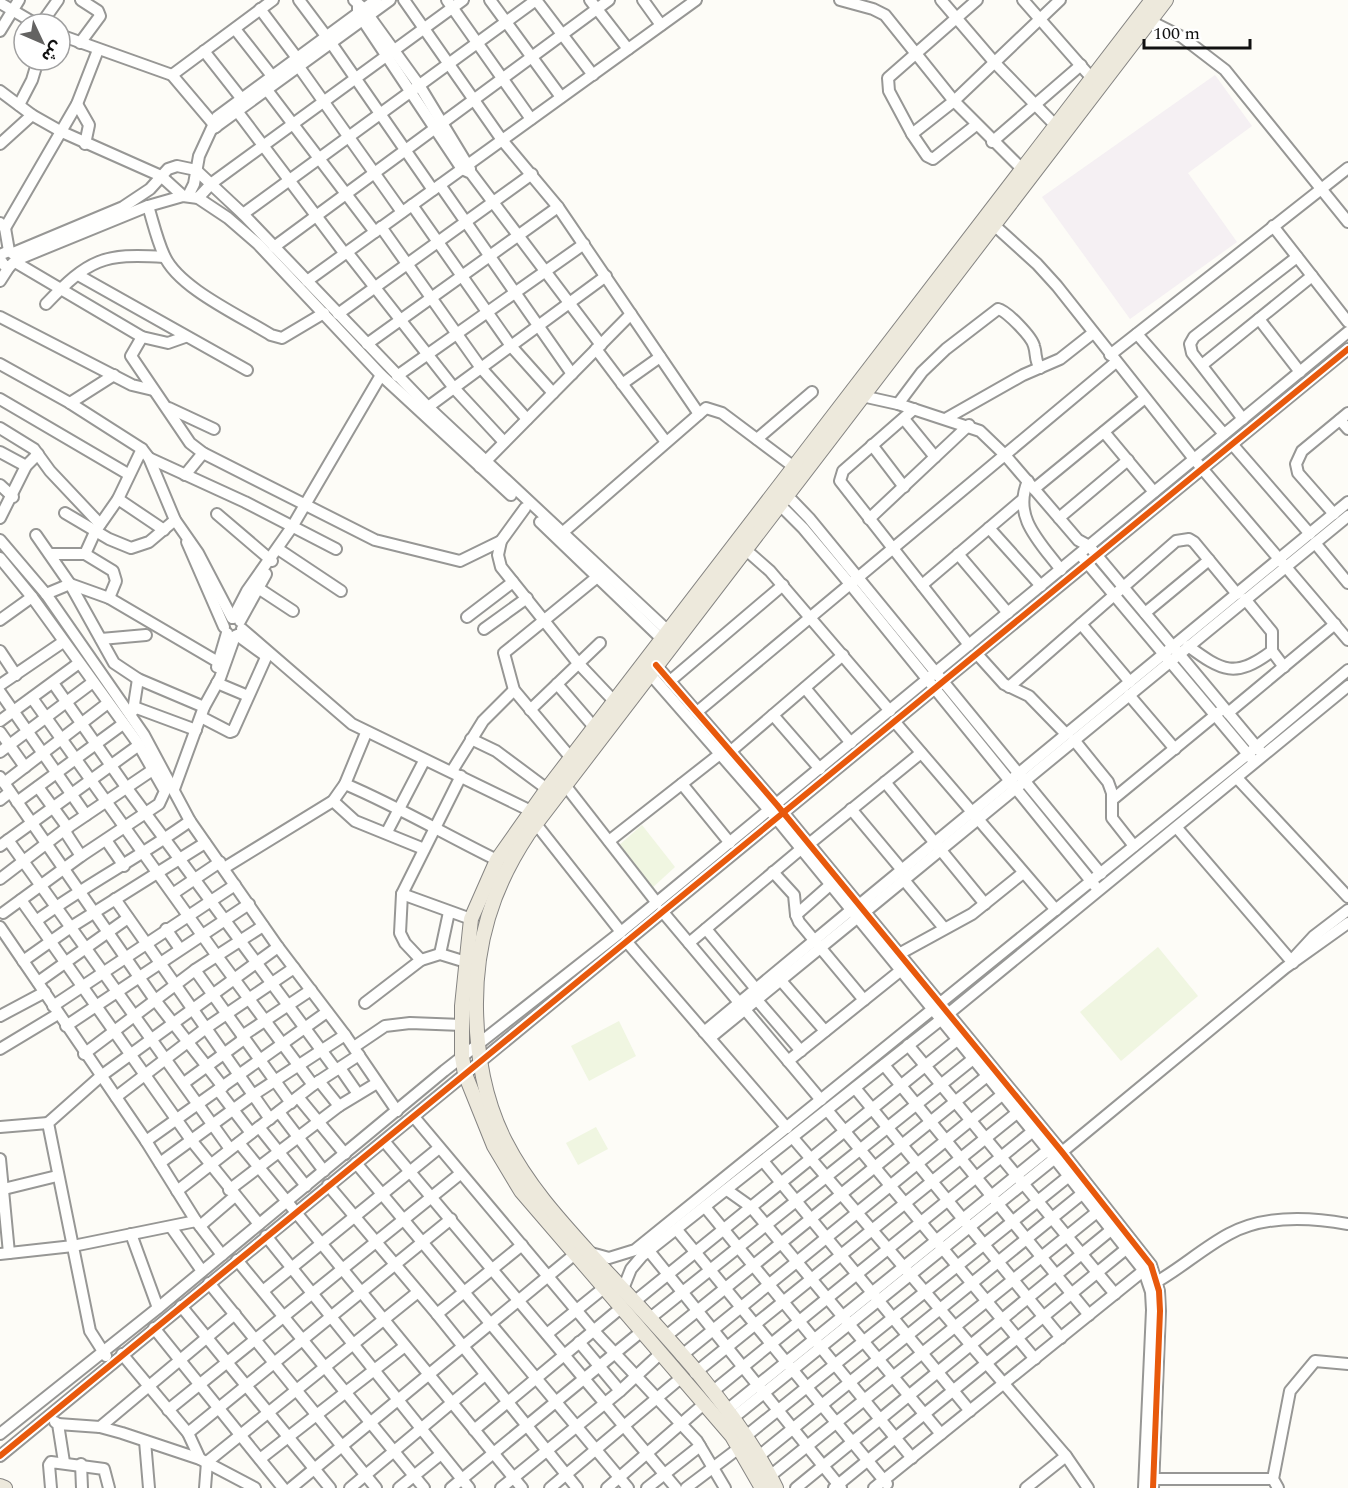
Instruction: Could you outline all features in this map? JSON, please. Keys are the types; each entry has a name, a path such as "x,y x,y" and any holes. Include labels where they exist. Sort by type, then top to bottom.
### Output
{"main road":[{"path":"773,1482 759,1456 743,1442 689,1375 661,1353 645,1325 628,1304 605,1287 536,1211 506,1169 483,1122 465,1074 462,1057 466,962 471,919 497,860 533,817 565,785 653,669 666,639 778,495 862,396 994,225 1055,125 1096,83 1152,0"},
{"path":"628,1304 623,1289 549,1209 517,1162 494,1116 479,1064 476,977 487,918 504,874 547,789 613,700 745,549 794,467 1030,164 1166,0"},
{"path":"645,1325 665,1338 681,1356 689,1375"},
{"path":"708,1398 730,1414 762,1488"},
{"path":"0,1486 4,1488"}],"street":[{"path":"0,31 19,0"},
{"path":"80,44 100,16 98,11 81,0"},
{"path":"172,75 273,0"},
{"path":"299,0 405,150 466,222 572,374"},
{"path":"215,126 267,90 298,62 329,40 376,0"},
{"path":"361,11 390,0"},
{"path":"404,0 502,140 558,207 699,414"},
{"path":"5,259 148,206 190,196 212,183 424,29 449,4 463,0"},
{"path":"490,0 561,97"},
{"path":"243,214 536,0 593,75"},
{"path":"274,247 532,57 562,34 593,4 609,0"},
{"path":"643,0 661,25"},
{"path":"840,0 873,9 885,15 976,126 992,142 1030,164"},
{"path":"873,9 884,0"},
{"path":"942,0 995,63 1035,107 1055,125"},
{"path":"976,126 933,159 927,156 912,134 887,82 892,73 977,0"},
{"path":"912,134 995,63 1060,0"},
{"path":"307,281 436,187 467,169 502,140 628,50 688,2"},
{"path":"1027,2 1096,83"},
{"path":"0,3 12,11"},
{"path":"449,4 531,119"},
{"path":"593,4 628,50"},
{"path":"260,9 402,212"},
{"path":"361,11 440,125 467,169 570,302 622,384 666,442"},
{"path":"1150,21 1182,37 1226,70 1348,222"},
{"path":"235,28 272,76"},
{"path":"72,40 172,75 215,126"},
{"path":"0,281 5,259 3,226 62,132 77,104 98,50"},
{"path":"204,51 241,98"},
{"path":"190,196 199,156 222,113 272,76 298,62"},
{"path":"992,142 1081,65"},
{"path":"19,105 34,72"},
{"path":"267,90 346,194 407,264 481,368 527,418"},
{"path":"0,91 32,115 62,132 161,176 228,218 258,244 381,375 561,534 666,639"},
{"path":"77,104 88,125 85,144"},
{"path":"237,111 316,216 427,355 504,442"},
{"path":"3,137 32,115"},
{"path":"5,259 123,207 137,199 161,176 177,166 196,170 243,214 482,465 596,578 666,639"},
{"path":"697,712 1005,455 1113,358 1137,333 1348,168"},
{"path":"338,314 532,174"},
{"path":"412,205 511,346 553,393"},
{"path":"148,206 164,257 193,287 271,335 287,338 324,313"},
{"path":"367,345 558,207"},
{"path":"994,225 1037,264 1194,459 1348,640"},
{"path":"1273,226 1348,322"},
{"path":"397,376 584,244"},
{"path":"46,304 61,288 94,263 111,256 164,257"},
{"path":"1243,419 1190,349 1194,337 1297,257"},
{"path":"5,259 61,288 142,337 168,343 185,337"},
{"path":"78,275 247,370"},
{"path":"428,407 606,276"},
{"path":"1202,366 1312,276"},
{"path":"898,404 922,372 946,349 998,309 1009,316 1033,341 1034,358 1040,368"},
{"path":"482,465 631,314"},
{"path":"0,317 132,385 153,390"},
{"path":"1259,320 1300,372"},
{"path":"0,1434 158,1308 462,1057 660,907 1083,559 1089,546 1348,332"},
{"path":"947,418 1060,359 1093,333"},
{"path":"1137,333 1224,434"},
{"path":"142,337 131,356 168,408 177,427 203,453 375,540 455,560 466,559 501,541"},
{"path":"973,650 1008,613 1041,586 1061,570 1096,555 1348,349"},
{"path":"622,384 660,357"},
{"path":"0,364 70,403 185,476 245,502 336,549"},
{"path":"70,403 114,375"},
{"path":"174,789 202,712 215,687 247,591 292,527 381,375"},
{"path":"757,439 812,392"},
{"path":"862,396 947,418 980,431 1005,455 1078,540 1089,546 1176,650 1256,755"},
{"path":"922,585 1022,500 1031,485 1104,432 1145,398"},
{"path":"0,399 128,474"},
{"path":"168,408 214,429"},
{"path":"561,534 706,408 715,409 794,467"},
{"path":"914,409 843,471 840,477 842,484 998,679 1029,696 1070,737 1108,782 1112,800 1112,818 1134,846"},
{"path":"1334,514 1298,473 1296,464 1299,455 1344,416 1348,429"},
{"path":"904,419 935,457"},
{"path":"869,519 969,425"},
{"path":"0,428 26,443 38,454 98,528"},
{"path":"1104,432 1154,492"},
{"path":"1232,444 1313,538 1348,583"},
{"path":"872,445 904,487"},
{"path":"0,452 26,466"},
{"path":"86,554 98,528 118,499 128,474 146,453"},
{"path":"146,453 175,520 186,539 198,553 234,627 336,713 366,733 456,774 533,817 624,936 856,1213 1066,1456 1088,1488"},
{"path":"185,476 203,453"},
{"path":"0,518 13,497 26,466 38,454"},
{"path":"1059,518 1128,460"},
{"path":"0,485 13,497"},
{"path":"778,495 803,528 854,581 1017,781 1101,874"},
{"path":"118,499 164,530"},
{"path":"1022,500 1026,523 1061,570"},
{"path":"1313,538 1348,502"},
{"path":"525,507 501,541 498,555 501,567 578,663 613,700"},
{"path":"65,513 98,528 132,548 141,547 175,520"},
{"path":"217,514 273,556 341,591"},
{"path":"1070,737 1129,695 1176,650 1313,538 1348,516"},
{"path":"989,528 1041,586"},
{"path":"36,535 70,584 114,663 138,679 202,712 232,732 270,656"},
{"path":"1009,687 1176,541 1189,539 1272,632 1272,651 1284,667"},
{"path":"0,540 46,594 108,702 130,716 196,730"},
{"path":"1078,540 1083,559 1167,658 1223,712"},
{"path":"745,549 783,585 921,753 1056,910"},
{"path":"50,554 86,554 115,574 116,581 109,598"},
{"path":"958,554 1008,613"},
{"path":"215,687 218,662 234,627 258,588 273,556"},
{"path":"1145,614 1209,560"},
{"path":"2,563 32,597 79,663 96,678 130,716 159,760 190,821 278,947 345,1035 397,1112"},
{"path":"571,758 514,690 504,653 596,578"},
{"path":"467,617 513,582"},
{"path":"46,594 70,584 109,598 218,662"},
{"path":"669,681 783,585"},
{"path":"258,588 293,611"},
{"path":"1176,650 1188,646 1241,596"},
{"path":"0,620 32,597"},
{"path":"484,629 527,598"},
{"path":"1081,624 1130,681"},
{"path":"1112,800 1175,748 1284,667 1335,624"},
{"path":"100,639 146,635"},
{"path":"0,685 63,642"},
{"path":"530,710 600,642"},
{"path":"1188,646 1213,664 1227,670 1243,668 1272,651"},
{"path":"0,651 16,675"},
{"path":"609,841 773,715 843,656"},
{"path":"707,1035 1070,737 1130,681 1167,658"},
{"path":"0,721 79,663"},
{"path":"0,752 68,703 114,663"},
{"path":"653,669 669,681 697,712 725,752"},
{"path":"653,669 805,846 858,911 900,971 936,1007"},
{"path":"590,1253 619,1257 635,1250 790,1133 827,1110 1237,778 1256,755 1348,670"},
{"path":"1,912 159,804 164,796 163,786 139,745 130,716 138,679"},
{"path":"53,683 239,942 304,1028 358,1094"},
{"path":"557,684 594,727"},
{"path":"623,1289 631,1269 649,1251 763,1161 821,1100 1134,846 1348,686"},
{"path":"215,687 248,696"},
{"path":"805,688 851,743"},
{"path":"420,960 405,943 400,933 402,894 436,830 471,739 494,709 514,690"},
{"path":"0,692 86,815"},
{"path":"1129,695 1175,748"},
{"path":"32,698 92,778 216,956 282,1044 339,1106"},
{"path":"0,800 5,784 108,702"},
{"path":"773,715 820,769"},
{"path":"17,801 130,716"},
{"path":"660,907 730,843 776,811 851,743 892,716"},
{"path":"0,732 25,767"},
{"path":"174,893 333,801 345,784 366,733"},
{"path":"471,739 496,751 547,789"},
{"path":"139,745 4,843 25,860 70,927 212,1124 258,1168 522,1488"},
{"path":"689,943 921,753"},
{"path":"387,832 424,761"},
{"path":"0,879 66,829 154,769"},
{"path":"1237,778 1348,897"},
{"path":"1017,781 1099,891"},
{"path":"885,782 985,904"},
{"path":"5,784 155,1000 206,1067 232,1109 279,1152 306,1186"},
{"path":"345,784 400,809 436,830 497,860"},
{"path":"682,784 730,843"},
{"path":"565,785 689,943 821,1100"},
{"path":"38,787 54,808 81,856"},
{"path":"333,801 355,821 387,832 424,849"},
{"path":"851,809 944,928"},
{"path":"36,921 79,891 145,854 190,821"},
{"path":"1177,828 1289,964"},
{"path":"106,840 124,866"},
{"path":"23,961 70,927 159,874 205,843"},
{"path":"805,846 830,885 899,954 936,1007 1055,1153 1150,1276 1160,1311 1153,1483 1276,1483 1289,1396 1294,1384 1316,1361 1348,1364"},
{"path":"773,872 794,895 796,915 864,1000"},
{"path":"899,954 985,904 1023,873"},
{"path":"0,1049 56,1010 81,987 102,972 235,885"},
{"path":"796,915 830,885"},
{"path":"402,894 471,919"},
{"path":"115,899 253,1095 298,1137 324,1171"},
{"path":"21,900 210,1166 259,1224"},
{"path":"66,1026 249,903"},
{"path":"1289,964 1314,936 1348,910"},
{"path":"440,954 449,912"},
{"path":"38,982 128,918"},
{"path":"730,1414 1289,964 1348,923"},
{"path":"84,1054 195,970 263,926"},
{"path":"0,927 84,1054 146,1141 198,1223 222,1255"},
{"path":"166,929 180,950"},
{"path":"706,929 801,1051"},
{"path":"0,1456 328,1185 479,1064 624,936"},
{"path":"0,1127 48,1123 101,1076 278,947"},
{"path":"365,1003 420,960 440,954 466,962"},
{"path":"116,1097 188,1042 294,968"},
{"path":"195,970 275,1080 319,1121 345,1154"},
{"path":"788,1061 900,971"},
{"path":"777,977 825,1031"},
{"path":"184,1083 243,1037 311,990"},
{"path":"0,1016 45,992"},
{"path":"146,1141 178,1121 327,1012"},
{"path":"944,1017 957,1040 1033,1131 1055,1153 1069,1176 1150,1276 1152,1310 1144,1488"},
{"path":"177,1191 316,1083 338,1069 385,1026 410,1023 462,1025"},
{"path":"160,1163 232,1109 345,1035"},
{"path":"474,1430 593,1330 668,1274 957,1040"},
{"path":"908,1045 1115,1294"},
{"path":"451,1488 466,1484 494,1454 615,1354 683,1292 973,1059"},
{"path":"884,1065 1089,1315"},
{"path":"665,1338 987,1076"},
{"path":"0,1159 4,1253 73,1246 198,1223 258,1168 339,1106 377,1083"},
{"path":"855,1088 1061,1338"},
{"path":"681,1356 1003,1094"},
{"path":"827,1110 1035,1359"},
{"path":"550,1488 1018,1112"},
{"path":"414,1117 593,1330 681,1423 700,1446 711,1468 725,1488"},
{"path":"48,1123 90,1331 102,1352 112,1363"},
{"path":"607,1488 743,1366 1033,1131"},
{"path":"384,1141 676,1488"},
{"path":"263,1291 323,1245 439,1149"},
{"path":"763,1161 970,1411"},
{"path":"356,1163 628,1488"},
{"path":"168,1410 198,1383 255,1340 460,1174"},
{"path":"1,1189 57,1176"},
{"path":"686,1488 1069,1176"},
{"path":"328,1185 437,1314 577,1488"},
{"path":"727,1190 751,1207 941,1434"},
{"path":"759,1456 1083,1193"},
{"path":"705,1207 912,1458"},
{"path":"773,1482 808,1446 1097,1212"},
{"path":"188,1433 451,1219"},
{"path":"885,1485 912,1458 970,1411 1005,1387 1035,1359 1115,1294 1228,1234 1252,1224 1306,1219 1348,1224"},
{"path":"171,1227 202,1271"},
{"path":"677,1230 853,1442 885,1485"},
{"path":"796,1488 1111,1230"},
{"path":"131,1234 158,1308"},
{"path":"266,1236 466,1484"},
{"path":"437,1314 522,1245"},
{"path":"649,1251 808,1446 838,1487 1126,1249"},
{"path":"291,1488 575,1254"},
{"path":"619,1257 631,1269"},
{"path":"237,1260 424,1488"},
{"path":"874,1488 885,1485 1005,1387 1150,1276"},
{"path":"209,1283 376,1488"},
{"path":"547,1334 605,1287"},
{"path":"203,1460 239,1435 418,1292"},
{"path":"181,1306 330,1488"},
{"path":"100,1427 235,1314"},
{"path":"154,1328 283,1488"},
{"path":"579,1342 620,1391"},
{"path":"260,1459 405,1346"},
{"path":"501,1488 620,1391 661,1353"},
{"path":"122,1354 188,1433 203,1460 205,1488"},
{"path":"350,1488 485,1375"},
{"path":"48,1416 58,1424 100,1427 203,1460 255,1488"},
{"path":"58,1424 64,1462"},
{"path":"145,1441 149,1488"},
{"path":"647,1488 700,1446"},
{"path":"399,1488 441,1454"},
{"path":"1026,1488 1066,1456"},
{"path":"51,1488 49,1465 51,1462 81,1464 104,1469 109,1488"},
{"path":"81,1464 82,1488"}],"shaded area":[{"path":"1215,75 1252,126 1188,173 1237,242 1130,319 1042,197"}],"green space":[{"path":"642,825 675,867 651,889 617,847"},
{"path":"1158,947 1198,996 1121,1061 1080,1012"},
{"path":"619,1021 636,1056 589,1081 571,1046"},
{"path":"596,1127 608,1149 578,1165 566,1143"}],"cycle path":[{"path":"0,1456 1348,349"},
{"path":"656,665 777,805 1062,1152 1151,1265 1159,1291 1160,1311 1153,1488"}]}
